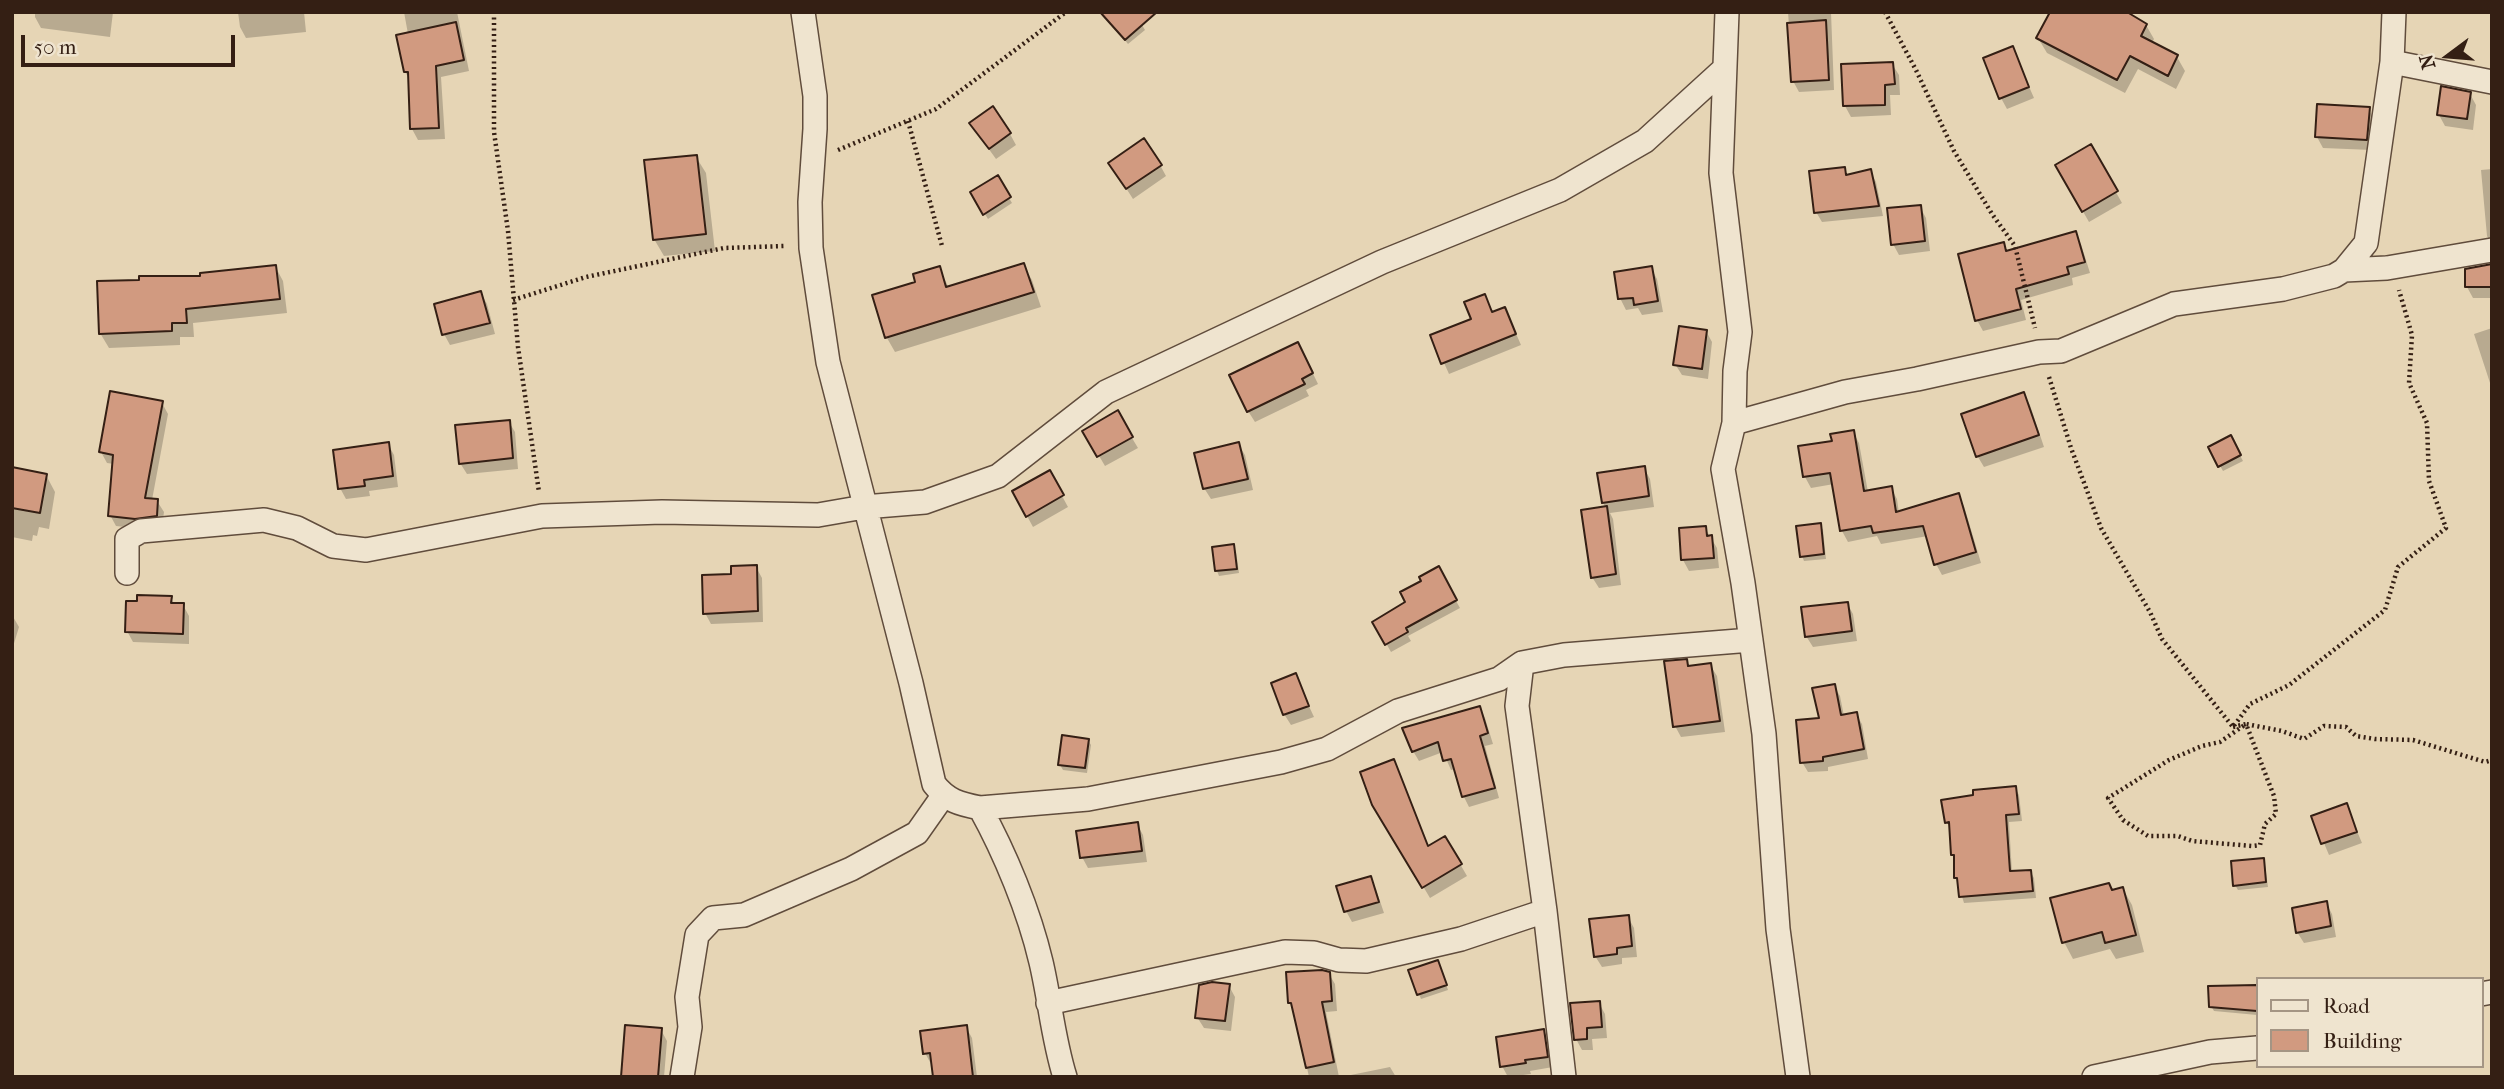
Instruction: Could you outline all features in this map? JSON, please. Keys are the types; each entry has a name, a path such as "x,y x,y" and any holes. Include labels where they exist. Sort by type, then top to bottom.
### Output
{"street":[{"path":"803,12 815,96 810,202 811,245 828,362 911,683 934,784 943,796 956,803 979,808 1088,799 1281,762 1327,749 1398,710 1499,679 1522,663 1564,655 1751,639"},
{"path":"1727,12 1721,173 1740,332 1735,371 1734,423 1723,469 1764,734 1778,929 1798,1077"},
{"path":"1734,423 1845,392 2039,352 2061,351 2174,304 2283,289 2334,276 2344,270 2366,243 2392,62 2395,12"},
{"path":"2392,62 2492,82"},
{"path":"127,573 127,539 141,531 264,520 297,528 332,546 366,550 542,516 662,512 818,514 925,502 998,477 1105,392 1382,262 1560,190 1645,141 1724,69"},
{"path":"2344,270 2387,268 2492,250"},
{"path":"1522,663 1517,706 1564,1077"},
{"path":"682,1077 690,1027 687,997 697,934 713,918 744,915 851,869 917,833 943,796"},
{"path":"979,808 992,830 1025,910 1041,961 1058,1054 1065,1077"},
{"path":"1048,1003 1285,952 1314,953 1339,960 1366,961 1461,939 1545,911"},
{"path":"2094,1077 2210,1052 2256,1048"}],"path":[{"path":"494,12 494,132 508,231 518,347 542,516"},
{"path":"813,160 936,109 1066,12"},
{"path":"1885,12 1954,151 1992,215 2015,246 2039,352 2101,528 2150,612 2162,639 2233,727"},
{"path":"908,121 942,246"},
{"path":"513,300 586,277 724,248 811,245"},
{"path":"2233,727 2250,704 2289,685 2385,610 2398,567 2446,527 2429,481 2427,423 2409,383 2412,335 2395,276 2387,268"},
{"path":"2233,727 2246,724 2282,731 2304,739 2324,726 2346,727 2356,736 2413,740 2485,762 2492,760"},
{"path":"2246,724 2274,796 2276,814 2265,824 2260,845 2192,841 2178,836 2148,836 2123,820 2108,798 2169,760 2202,746 2220,742 2246,724"}],"building":[{"path":"1100,12 1157,12 1125,40"},
{"path":"2050,12 2127,12 2147,24 2141,36 2178,55 2168,76 2130,56 2117,80 2036,38"},
{"path":"1826,20 1829,80 1791,82 1787,23"},
{"path":"456,22 464,60 436,66 439,128 410,129 408,72 404,72 396,35"},
{"path":"2013,46 2029,87 1999,99 1983,58"},
{"path":"1893,62 1895,84 1885,85 1885,105 1843,106 1841,64"},
{"path":"2441,86 2471,92 2467,119 2437,115"},
{"path":"2317,104 2370,107 2367,140 2315,137"},
{"path":"993,106 1011,133 989,149 969,123"},
{"path":"1144,138 1162,165 1126,189 1108,163"},
{"path":"2091,144 2118,191 2082,212 2055,165"},
{"path":"697,155 706,234 653,240 644,160"},
{"path":"1845,167 1846,175 1871,169 1879,206 1814,213 1809,171"},
{"path":"998,175 1011,197 983,215 970,192"},
{"path":"1921,205 1925,241 1891,245 1887,208"},
{"path":"2076,231 2085,262 2067,267 2069,274 2016,289 2021,309 1975,321 1958,254 2004,242 2006,251"},
{"path":"1024,263 1034,292 885,338 872,295 915,282 913,274 940,266 946,287"},
{"path":"2492,264 2492,287 2465,287 2465,269"},
{"path":"276,265 280,299 186,309 187,323 172,323 172,331 99,334 97,281 139,280 139,276 200,276 200,273"},
{"path":"1652,266 1658,301 1634,305 1633,298 1618,299 1614,272"},
{"path":"481,291 490,323 442,335 434,304"},
{"path":"1485,294 1492,312 1505,307 1516,334 1441,364 1430,335 1471,319 1464,302"},
{"path":"1679,326 1707,330 1702,369 1673,365"},
{"path":"1298,342 1313,373 1302,379 1305,384 1247,412 1229,375"},
{"path":"110,391 163,401 145,498 158,499 157,516 135,519 108,516 113,455 99,452"},
{"path":"2024,392 2039,435 1976,457 1961,414"},
{"path":"1118,410 1133,437 1097,457 1082,431"},
{"path":"510,420 513,458 459,464 455,425"},
{"path":"1854,430 1864,491 1892,486 1896,512 1959,493 1976,552 1934,565 1923,526 1873,533 1871,526 1840,531 1830,473 1803,477 1798,446 1832,441 1830,434"},
{"path":"2231,435 2241,455 2218,467 2208,447"},
{"path":"389,442 393,476 364,480 365,486 338,489 333,450"},
{"path":"1239,442 1248,479 1203,489 1194,453"},
{"path":"1645,466 1649,496 1602,503 1597,473"},
{"path":"12,467 47,474 40,513 12,508"},
{"path":"1050,470 1064,495 1026,517 1012,491"},
{"path":"1607,506 1616,574 1591,578 1581,510"},
{"path":"1821,523 1824,554 1800,557 1796,526"},
{"path":"1706,526 1707,536 1712,535 1714,558 1681,560 1679,528"},
{"path":"1234,544 1237,569 1215,571 1212,547"},
{"path":"757,565 758,611 703,614 702,575 731,574 731,566"},
{"path":"1439,566 1457,600 1406,628 1408,632 1385,645 1372,622 1405,602 1400,592 1421,581 1419,577"},
{"path":"137,595 172,596 171,603 184,603 183,634 125,632 126,601 137,601"},
{"path":"1848,602 1852,631 1805,637 1801,607"},
{"path":"1687,659 1688,666 1711,663 1720,721 1673,727 1664,661"},
{"path":"1296,673 1309,706 1283,715 1271,683"},
{"path":"1835,684 1841,715 1857,712 1864,749 1823,757 1823,761 1800,763 1796,720 1819,718 1812,688"},
{"path":"1480,706 1488,733 1480,736 1495,788 1462,797 1451,759 1443,761 1438,742 1412,752 1402,728"},
{"path":"1062,735 1089,739 1085,768 1058,765"},
{"path":"1394,759 1428,846 1445,836 1462,864 1422,888 1372,805 1360,772"},
{"path":"2016,786 2019,814 2006,815 2010,871 2031,870 2033,891 1959,897 1957,878 1954,878 1949,822 1945,823 1941,800 1973,795 1973,790"},
{"path":"2347,803 2357,832 2321,844 2311,816"},
{"path":"1138,822 1142,851 1080,858 1076,831"},
{"path":"2264,858 2266,882 2233,886 2231,861"},
{"path":"1371,876 1379,902 1344,912 1336,886"},
{"path":"2109,883 2112,890 2123,887 2136,935 2105,943 2102,932 2062,943 2050,898"},
{"path":"2327,901 2331,926 2296,933 2292,908"},
{"path":"1629,915 1632,946 1617,948 1617,954 1594,957 1589,919"},
{"path":"1438,960 1447,985 1417,995 1408,970"},
{"path":"1286,972 1330,972 1332,1001 1322,1002 1334,1062 1306,1068 1291,1003 1288,1003"},
{"path":"1212,982 1230,984 1225,1021 1195,1018 1199,985"},
{"path":"2256,985 2256,1011 2209,1007 2208,986"},
{"path":"1600,1001 1602,1027 1587,1028 1587,1039 1574,1040 1570,1003"},
{"path":"625,1025 662,1028 658,1077 621,1077"},
{"path":"967,1025 973,1077 933,1077 930,1053 923,1054 920,1031"},
{"path":"1544,1029 1548,1057 1500,1067 1496,1037"}]}
